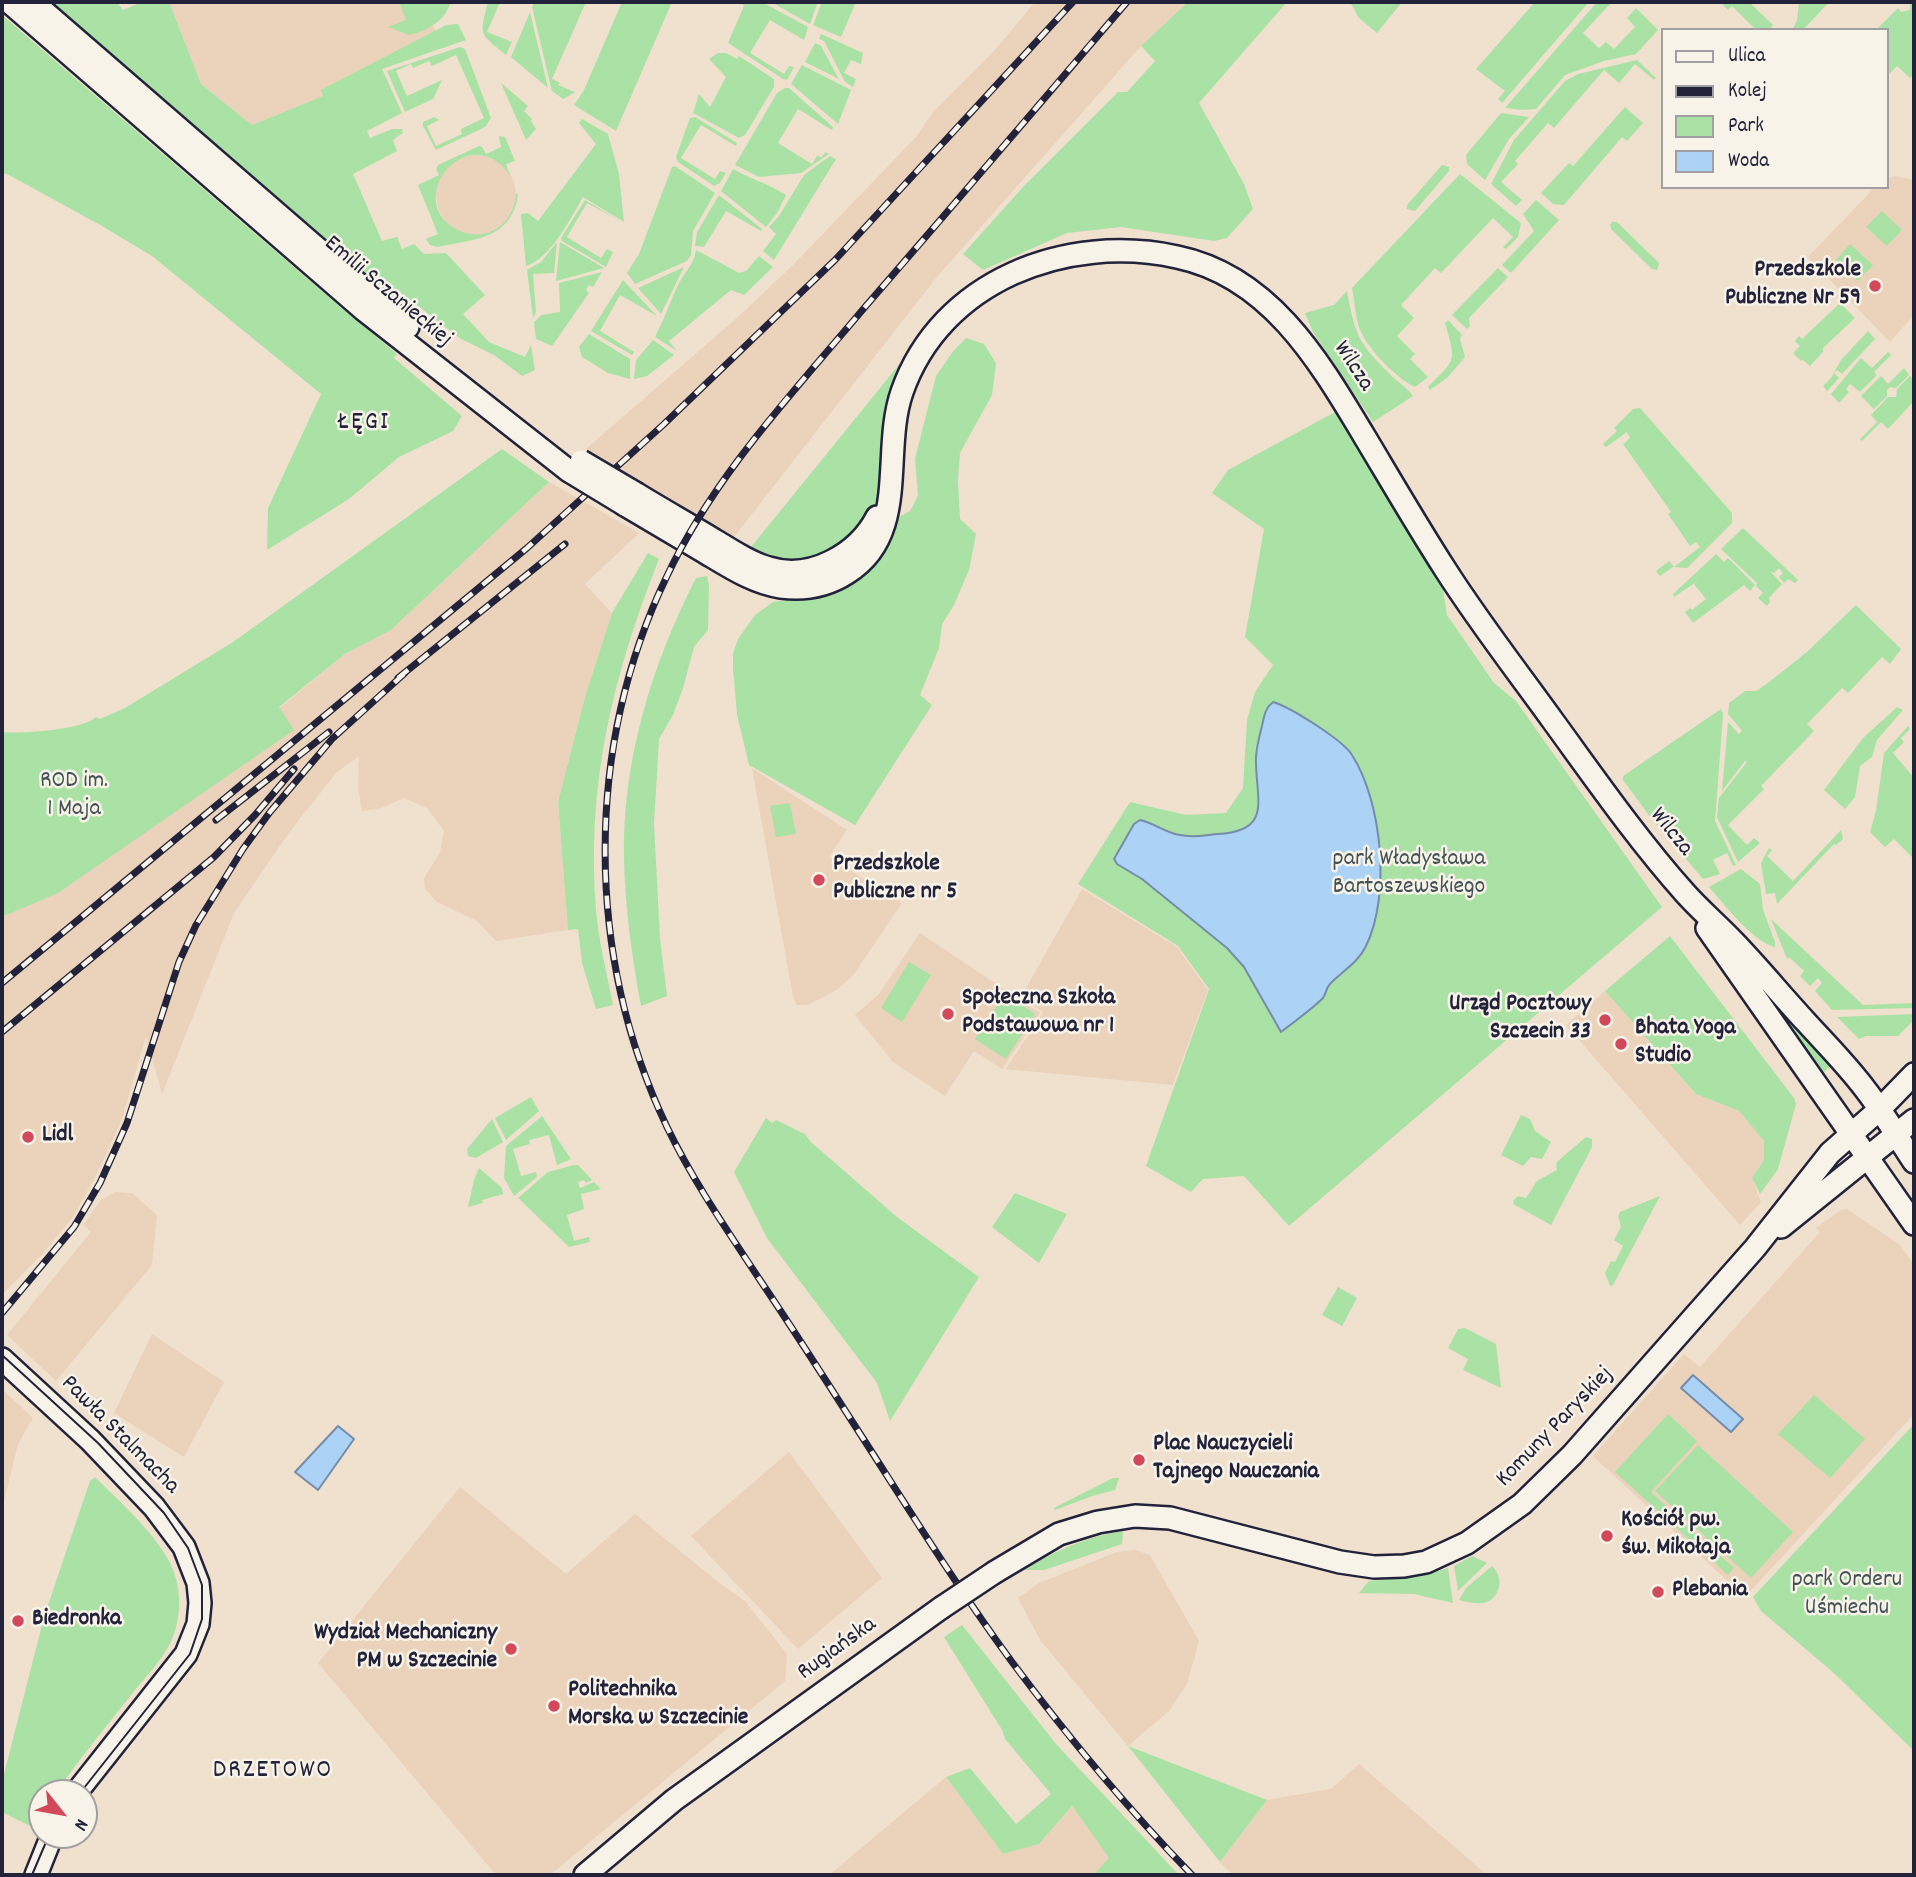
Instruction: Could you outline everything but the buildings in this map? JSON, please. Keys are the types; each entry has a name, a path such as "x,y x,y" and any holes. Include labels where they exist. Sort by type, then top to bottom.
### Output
{"street":[{"name":"Emilii Sczanieckiej","path":"9,2 364,310 575,466 733,568 759,573"},
{"name":"Emilii Sczanieckiej","path":"33,2 398,319 551,441 575,466"},
{"name":"Wilcza","path":"759,573 820,566 856,546 873,524 890,480 896,415 909,375 934,334 952,315 995,282 1051,259 1104,250 1159,253 1198,262 1217,270 1251,291 1270,307 1310,350 1455,585 1594,777 1688,896 1862,1085 1914,1162"},
{"name":"Wilcza","path":"1688,896 1722,952 1914,1224"},
{"name":"Komuny Paryskiej","path":"1146,1516 1179,1520 1363,1566 1404,1566 1438,1557 1467,1543 1502,1520 1554,1474 1755,1248 1820,1164 1914,1074"},
{"name":"Komuny Paryskiej","path":"1755,1248 1898,1136 1914,1120"},
{"name":"Pawła Stalmacha","path":"2,1359 123,1474 167,1522 190,1559 197,1578 200,1599 198,1624 190,1645 175,1670 87,1779"},
{"name":"Rugiańska","path":"585,1875 674,1800 995,1572 1042,1543 1074,1529 1111,1519 1146,1516"},
{"path":"36,1875 46,1849"}],"shaded area":[{"path":"169,2 423,2 439,40 321,91 323,96 252,125 201,84"},
{"path":"1035,2 1188,2 1141,46 936,278 734,537 586,449 739,316 793,265 916,137 933,112 995,50"},
{"path":"476,155 491,158 504,167 513,180 516,195 513,210 504,223 491,232 476,235 461,232 448,223 439,210 436,195 439,180 448,167 461,158"},
{"name":"Przedszkole Publiczne Nr 59","path":"1895,176 1914,180 1914,315 1890,342 1808,257 1873,189 1888,189 1888,178"},
{"path":"549,482 639,533 585,584 612,613 586,693 558,802 568,930 496,941 477,921 437,902 425,889 424,878 440,853 444,831 427,808 404,798 381,808 362,811 358,788 359,756 336,773 288,834 234,913 162,1094 146,1036 122,1119 97,1174 73,1217 45,1251 2,1295 2,917 58,892 345,654 391,630"},
{"name":"Przedszkole Publiczne nr 5","path":"752,768 847,830 829,857 902,903 854,974 838,989 808,1005 797,1005 793,997"},
{"path":"1082,889 1177,947 1208,990 1173,1085 1006,1069 1043,1012 1021,997"},
{"name":"Społeczna Szkoła Podstawowa nr 1","path":"920,933 1040,1013 1002,1069 974,1051 945,1096 893,1062 855,1015 879,994"},
{"path":"1605,991 1696,1094 1739,1111 1764,1141 1764,1160 1752,1178 1761,1202 1740,1225 1566,1025"},
{"path":"115,1192 132,1193 157,1215 152,1265 56,1381 7,1335 91,1232 83,1225 101,1200"},
{"path":"1847,1209 1900,1245 1914,1265 1914,1414 1745,1597 1593,1456 1684,1354 1700,1367 1820,1232 1816,1228 1841,1210"},
{"path":"152,1334 224,1382 184,1457 114,1413"},
{"path":"2,1389 33,1418 18,1444 2,1509"},
{"path":"789,1452 882,1578 798,1649 691,1536"},
{"name":"Politechnika Morska w Szczecinie","path":"460,1487 566,1574 635,1514 745,1601 787,1654 785,1681 550,1875 496,1875 318,1663"},
{"path":"1135,1550 1150,1555 1199,1641 1187,1684 1170,1710 1128,1746 1040,1640 1018,1598 1039,1583 1117,1552"},
{"path":"1359,1764 1487,1875 1233,1875 1220,1862 1267,1800 1331,1789"},
{"path":"946,1777 1003,1854 1039,1844 1072,1806 1109,1858 1093,1875 829,1875"}],"green space":[{"path":"43,2 117,2 123,10 142,2 169,2 201,84 252,125 323,96 321,90 446,25 458,24 466,40 382,69 402,113 367,131 370,138 392,129 402,129 403,133 393,140 397,151 353,174 382,241 397,237 402,249 414,244 424,254 446,253 485,295 463,314 489,342 525,357 531,345 535,370 522,376 494,355 461,339 401,293 397,292 398,302 382,295"},
{"path":"399,2 450,2 445,14 435,24 409,35 388,27 406,20"},
{"path":"488,2 500,2 487,32 512,42 506,55 486,38 484,33 483,22"},
{"path":"534,2 586,2 552,79 560,83 558,85 575,92 563,99 552,91 532,7"},
{"path":"622,2 672,2 616,131 574,105 584,90"},
{"path":"741,2 762,2 808,27 804,40 770,20 750,53 784,74 789,66 794,67 787,80 728,43 744,6"},
{"path":"771,2 818,2 810,24"},
{"path":"822,2 856,2 841,37 813,25"},
{"path":"1188,2 1287,2 1199,103 1244,184 1253,209 1227,238 1214,241 1121,227 1067,233 983,270 963,254 1023,187 1118,92 1127,92 1155,61 1141,46"},
{"path":"1350,2 1402,2 1377,33 1359,18"},
{"path":"1535,2 1589,2 1502,103 1498,99 1505,91 1476,69"},
{"path":"1597,2 1612,2 1583,33 1599,48 1606,42 1614,49 1635,27 1627,18 1636,8 1658,30 1636,54 1604,61 1565,75 1536,109 1505,108"},
{"path":"1720,2 1749,2 1773,25 1771,28 1754,28 1732,6 1728,10"},
{"path":"1799,2 1829,2 1805,28 1793,28 1797,21"},
{"path":"1910,4 1914,4 1914,74 1910,78 1897,66 1888,75 1888,28 1878,28 1898,8 1901,12 1910,10"},
{"path":"530,12 548,88 511,57"},
{"path":"2,15 397,354 394,358 462,416 453,431 399,457 349,499 267,550 268,508 321,394 152,256 2,173"},
{"path":"821,34 863,53 861,64 851,60 844,73 856,79 853,87 845,82 824,41 819,39"},
{"path":"815,43 821,46 839,79 805,62"},
{"path":"460,47 465,49 491,118 485,127 436,150 423,122 434,117 439,120 427,126 436,146 462,134 461,129 484,118 456,55 432,66 429,61 413,68 411,64 396,71 407,96 442,80 433,99 405,112 387,71"},
{"path":"718,53 726,53 737,59 739,56 774,79 774,87 745,135 739,138 693,113 699,94 710,107 726,77 709,59"},
{"path":"1637,60 1656,78 1654,80 1635,64 1619,83 1604,70 1554,128 1548,123 1515,161 1518,164 1501,182 1522,200 1516,206 1491,184 1514,140 1565,81 1578,74"},
{"path":"802,65 851,90 838,124 791,84"},
{"path":"501,83 528,106 524,111 532,119 536,129 526,140"},
{"path":"789,88 833,127 832,130 798,109 778,143 812,164 817,156 822,157 825,152 829,154 801,173 759,177 735,165 777,93"},
{"path":"1625,107 1643,123 1627,141 1622,137 1564,205 1553,204 1541,193 1569,163 1573,166"},
{"path":"1501,113 1529,117 1509,139 1485,180 1467,164 1466,155"},
{"path":"695,117 737,143 736,146 701,125 681,158 715,179 720,171 726,173 720,183 714,186 678,162 676,157 690,118"},
{"path":"582,119 608,134 619,174 624,222 583,197 552,246 535,262 526,266 521,214 528,213 538,221 596,144 579,123"},
{"path":"499,136 505,137 515,161 506,164 510,175 493,160 476,155 460,159 447,170 438,185 436,201 442,217 458,230 478,234 490,232 505,221 518,194 508,221 489,235 477,239 437,247 430,245 426,239 438,234 418,185 439,175 436,169 438,165 479,146 486,154 501,147"},
{"path":"830,156 836,159 774,260 763,251 776,234 769,227 779,216 804,175"},
{"path":"1442,165 1449,167 1449,171 1415,211 1407,209 1407,205"},
{"path":"675,166 715,193 693,231 691,255 687,261 635,284 627,273 639,254 672,167"},
{"path":"733,169 786,195 766,227 721,191"},
{"path":"1460,174 1521,223 1518,237 1506,249 1503,247 1513,237 1493,218 1441,273 1435,268 1401,305 1414,318 1397,336 1415,354 1410,359 1428,377 1415,387 1392,371 1365,339 1357,322 1352,288"},
{"path":"719,195 762,229 761,231 726,211 704,247 695,246 697,232"},
{"path":"585,200 622,222 587,203 567,237 601,258 607,249 613,252 606,267 561,238"},
{"path":"1536,200 1559,220 1511,273 1502,265 1534,231 1523,214"},
{"path":"1882,211 1902,230 1887,246 1866,227"},
{"path":"1612,222 1617,222 1659,263 1657,270 1652,269 1611,229"},
{"path":"557,242 554,273 533,274 536,312 533,318 527,270 541,262"},
{"path":"560,242 604,268 556,281"},
{"path":"1850,244 1873,265 1858,281 1836,260"},
{"path":"696,250 739,273 746,271 759,256 773,267 744,295 731,290 669,341 677,351 655,337"},
{"path":"684,267 661,314 638,288"},
{"path":"1498,268 1508,277 1469,318 1470,326 1467,329 1452,315"},
{"path":"602,272 593,287 589,285 586,290 589,293 552,346 536,339 534,322 541,315 560,312 559,283"},
{"path":"623,280 657,316 620,295 600,331 634,352 632,355 591,331"},
{"path":"1347,291 1355,327 1364,345 1413,396 1373,422 1313,332 1305,313 1334,305"},
{"path":"1840,303 1855,318 1823,348 1823,352 1810,366 1801,361 1793,353 1800,346 1795,341 1799,336 1802,339"},
{"path":"1448,320 1462,335 1460,339 1465,357 1448,377 1430,390 1428,387 1452,359 1445,323"},
{"path":"1868,331 1875,339 1842,374 1837,370 1834,373 1839,378 1827,391 1823,386 1841,360"},
{"path":"589,334 630,359 630,379 608,373 582,357 579,347"},
{"path":"966,338 984,344 996,363 992,395 960,453 960,519 976,534 969,570 954,605 942,624 939,648 920,695 932,705 855,825 749,765 737,715 733,654 738,639 755,615 773,602 807,597 845,586 859,579 878,560 897,518 910,511 918,496 915,459 936,376"},
{"path":"653,340 674,355 647,376 634,379 636,360"},
{"path":"1888,352 1891,355 1874,372 1877,375 1860,392 1850,384 1846,389 1849,392 1839,403 1831,394 1861,358 1872,368"},
{"path":"906,356 890,392 884,416 878,496 874,508 864,522 838,545 814,558 802,561 777,560 747,552"},
{"path":"1904,368 1909,375 1896,388 1890,387 1887,396 1874,409 1861,396 1881,376 1888,384"},
{"path":"1910,376 1914,380 1914,401 1888,429 1881,422 1862,441 1860,439 1877,422 1871,415 1888,397 1896,397 1897,389"},
{"path":"1640,408 1732,513 1732,523 1687,568 1673,567 1660,576 1656,571 1669,561 1674,567 1700,547 1696,542 1690,546 1668,514 1671,512 1623,444 1630,438 1627,432 1606,447 1603,444 1617,431 1614,428 1633,409"},
{"name":"park Władysława Bartoszewskiego","path":"1337,411 1442,583 1447,615 1494,683 1516,701 1662,907 1289,1226 1244,1176 1203,1179 1191,1192 1146,1166 1209,989 1178,946 1078,884 1130,802 1186,815 1226,813 1243,788 1247,720 1255,692 1273,665 1245,637 1264,529 1212,493 1228,470"},
{"name":"ROD im. 1 Maja","path":"502,449 549,482 391,630 345,654 279,707 294,730 58,893 2,917 2,732 37,732 66,728 96,717 100,719 125,708 233,642"},
{"path":"1743,528 1798,580 1795,583 1788,579 1784,583 1779,577 1783,573 1779,568 1774,573 1770,571 1782,584 1769,598 1767,606 1758,598 1763,593 1756,586 1757,583 1721,549"},
{"path":"648,553 659,559 628,645 616,688 599,774 594,864 596,911 613,1005 596,1009 582,963 578,929 568,930 558,802 586,693 612,613"},
{"path":"1716,554 1724,562 1728,558 1755,585 1750,591 1744,585 1693,623 1685,612 1706,599 1694,584 1699,580 1674,597 1673,594"},
{"path":"707,576 708,630 694,647 673,715 659,739 654,824 660,938 667,996 641,1006 625,877 628,785 643,714 666,644 696,578"},
{"path":"1856,605 1901,649 1890,664 1882,657 1848,693 1842,688 1807,724 1814,731 1761,786 1764,789 1728,825 1747,845 1754,838 1760,843 1738,862 1717,817 1719,798 1747,762 1745,761 1722,791 1728,722 1739,734 1742,731 1728,714 1729,703 1745,691 1756,691 1768,683 1808,651"},
{"path":"1897,707 1903,710 1877,740 1872,757 1860,766 1855,797 1845,809 1824,790 1863,738"},
{"path":"1721,709 1723,714 1715,821 1736,865 1733,866 1727,853 1713,860 1720,874 1703,879 1651,818 1623,780 1623,776"},
{"path":"1908,726 1910,729 1901,738 1904,742 1893,753 1914,778 1914,859 1894,839 1885,847 1870,832 1876,811 1884,753"},
{"path":"790,803 796,834 776,837 770,806"},
{"path":"1841,830 1843,839 1834,844 1777,904 1775,893 1766,894 1761,863 1769,848 1772,850 1767,856 1793,881"},
{"path":"1741,869 1760,884 1763,910 1775,947 1749,930 1709,887"},
{"path":"1691,898 1833,1064 1823,1073 1766,994"},
{"path":"1771,919 1863,1005 1914,1003 1914,1008 1832,1010 1815,991 1822,983 1818,978 1810,986 1800,976 1804,971 1789,957 1787,959"},
{"path":"1670,936 1794,1098 1796,1104 1778,1169 1760,1194 1752,1178 1764,1160 1764,1141 1739,1111 1696,1094 1605,991"},
{"path":"909,962 931,975 902,1022 881,1008"},
{"path":"1005,994 1035,1014 1006,1059 975,1039"},
{"path":"1914,1014 1914,1020 1898,1036 1866,1036 1859,1039 1837,1017"},
{"path":"531,1097 539,1111 506,1140 495,1118"},
{"path":"1521,1115 1530,1119 1535,1131 1551,1142 1542,1159 1531,1157 1523,1166 1501,1155"},
{"path":"542,1116 571,1159 557,1165 549,1135 529,1140 530,1144 513,1149 521,1176 536,1172 537,1177 514,1196 504,1178 506,1146"},
{"path":"766,1118 772,1123 776,1120 805,1134 897,1217 979,1277 890,1421 877,1383 767,1238 734,1172"},
{"path":"492,1119 503,1142 476,1158 468,1156 467,1149"},
{"path":"1586,1137 1592,1139 1592,1147 1551,1225 1513,1204 1518,1196 1526,1198 1537,1181 1557,1170 1558,1161"},
{"path":"578,1165 592,1180 586,1183 584,1180 578,1182 580,1188 594,1182 601,1189 581,1194 584,1209 567,1215 574,1241 589,1237 590,1242 569,1247 518,1198 548,1172"},
{"path":"479,1168 502,1188 503,1194 468,1207 474,1180"},
{"path":"1015,1193 1067,1214 1039,1263 992,1227"},
{"path":"1660,1196 1613,1285 1610,1286 1605,1273 1611,1261 1615,1262 1623,1246 1614,1240 1621,1227 1618,1216 1620,1212"},
{"path":"1338,1287 1357,1298 1342,1326 1322,1315"},
{"path":"1465,1328 1496,1344 1501,1388 1463,1370 1468,1359 1448,1348 1458,1329"},
{"path":"1814,1395 1865,1439 1830,1478 1778,1434"},
{"path":"1668,1414 1697,1441 1651,1492 1734,1568 1728,1575 1615,1472"},
{"name":"park Orderu Uśmiechu","path":"1914,1424 1914,1751 1835,1674 1761,1611 1753,1597"},
{"path":"1698,1445 1793,1532 1751,1578 1655,1491"},
{"path":"95,1477 145,1527 162,1550 173,1570 178,1588 178,1616 166,1651 66,1779 28,1779 28,1825 2,1812 2,1782 44,1617 90,1481"},
{"path":"1113,1478 1119,1478 1115,1490 1055,1510 1054,1508"},
{"path":"1123,1531 1122,1544 1044,1570 1024,1570 1072,1545"},
{"path":"1472,1556 1487,1563 1458,1591 1454,1566"},
{"path":"1492,1566 1499,1582 1499,1588 1493,1598 1480,1603 1459,1600 1466,1588"},
{"path":"1448,1568 1453,1603 1414,1594 1359,1593 1369,1581 1417,1577"},
{"path":"962,1625 1056,1744 1179,1875 1093,1875 1109,1858 1072,1806 1039,1844 1003,1854 946,1777 970,1768 1016,1824 1051,1794 1005,1739 944,1637"},
{"path":"1128,1746 1267,1800 1220,1862"}],"water":[{"path":"1273,702 1316,725 1352,755 1370,798 1380,849 1379,901 1374,925 1363,952 1330,984 1323,998 1281,1032 1244,967 1227,948 1114,859 1134,824 1140,820 1175,834 1189,836 1235,832 1254,821 1258,802 1257,750 1265,713"},
{"path":"1693,1375 1743,1419 1731,1432 1681,1388"},
{"path":"338,1426 354,1439 318,1490 295,1472"}],"tram line":[{"path":"2,1355 98,1443 164,1513 188,1548 202,1585 202,1619 190,1654 91,1779"},
{"path":"32,1875 43,1849"}],"railway":[{"path":"2,983 527,548 663,425 835,260 1073,2"},
{"path":"1127,2 783,403 708,503 667,576 640,642 620,710 609,781 605,852 609,922 621,993 640,1061 667,1127 688,1167 992,1634 1076,1745 1192,1875"},
{"path":"398,678 565,544"},
{"path":"2,1313 74,1227 100,1183 127,1123 179,962 196,925 243,849 270,812 332,739 405,673"},
{"path":"216,820 329,732"},
{"path":"2,1032 214,857 294,769"}],"place":[{"name":"Przedszkole Publiczne Nr 59","path":"1875,286"},
{"name":"Przedszkole Publiczne nr 5","path":"819,880"},
{"name":"Społeczna Szkoła Podstawowa nr 1","path":"948,1014"},
{"name":"Urząd Pocztowy Szczecin 33","path":"1605,1020"},
{"name":"Bhata Yoga Studio","path":"1621,1044"},
{"name":"Lidl","path":"28,1137"},
{"name":"Plac Nauczycieli Tajnego Nauczania","path":"1139,1460"},
{"name":"Kościół pw. św. Mikołaja","path":"1607,1536"},
{"name":"Plebania","path":"1658,1592"},
{"name":"Biedronka","path":"18,1621"},
{"name":"Wydział Mechaniczny PM w Szczecinie","path":"511,1649"},
{"name":"Politechnika Morska w Szczecinie","path":"554,1706"}],"district":[{"name":"ŁĘGI","path":"364,424"},
{"name":"DRZETOWO","path":"273,1772"}]}
